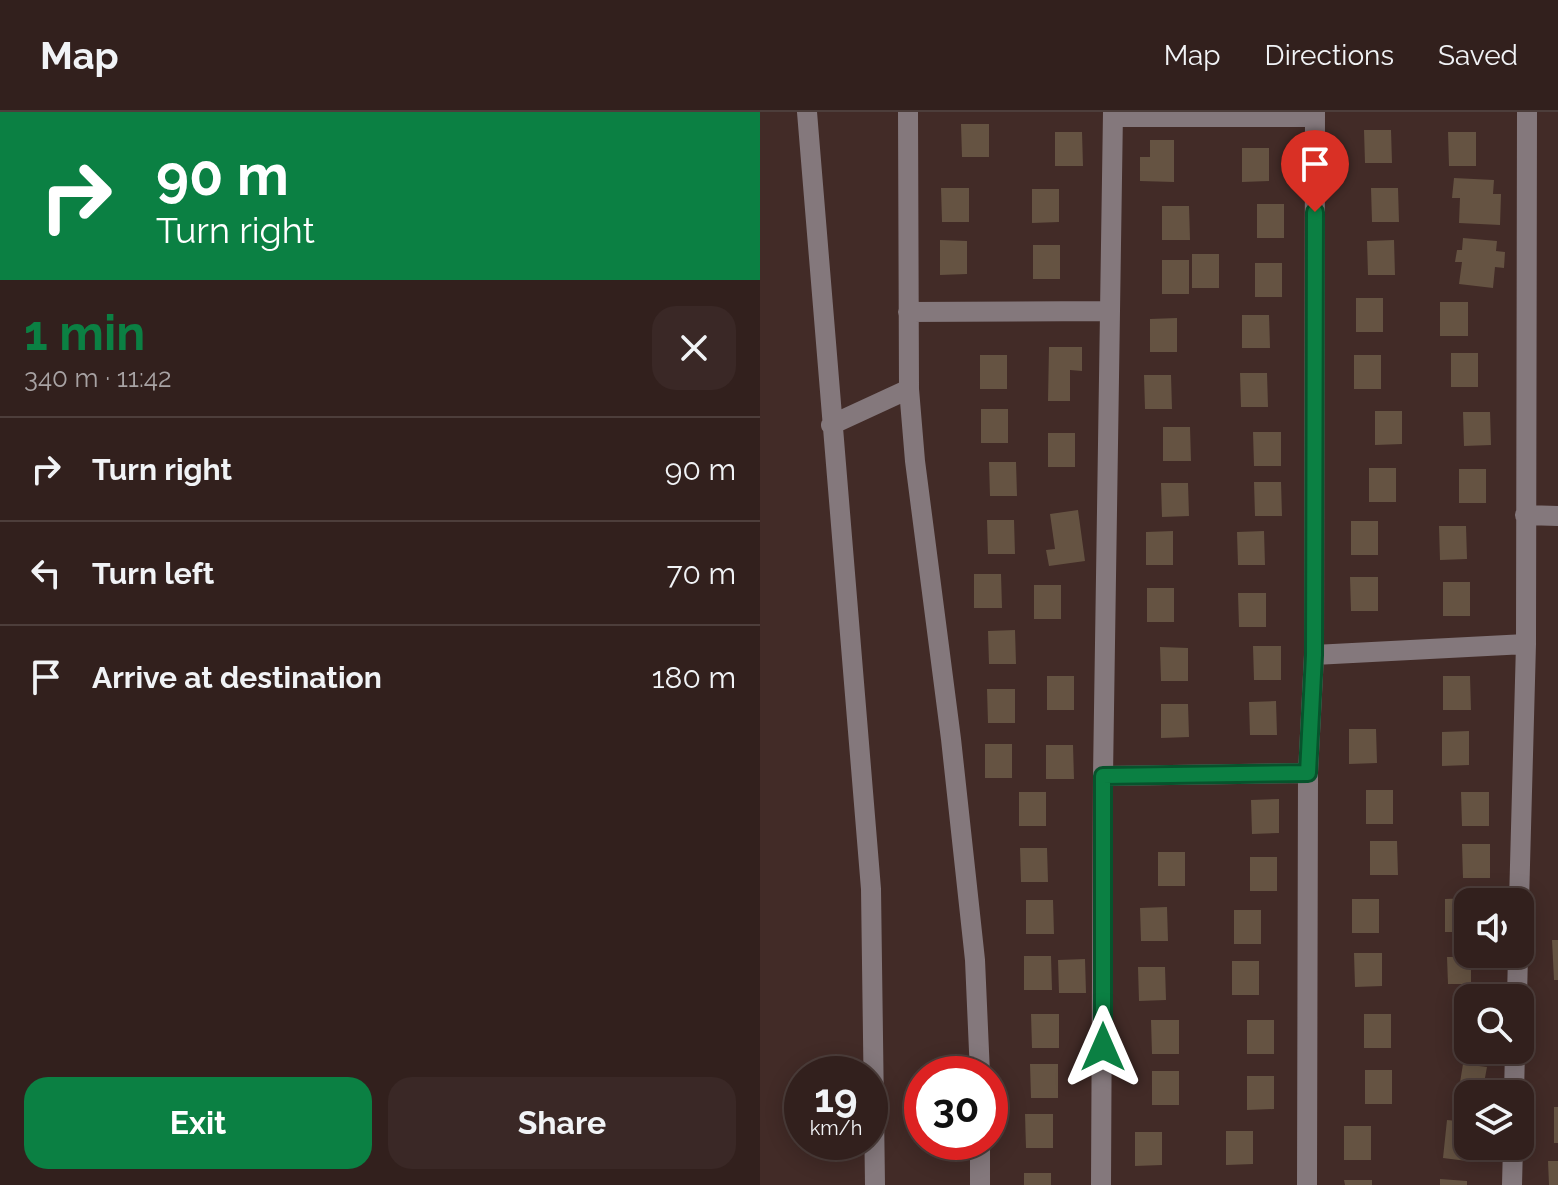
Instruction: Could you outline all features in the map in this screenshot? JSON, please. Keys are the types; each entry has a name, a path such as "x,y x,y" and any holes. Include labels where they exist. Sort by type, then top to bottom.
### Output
{"street":[{"path":"807,112 871,889 878,1182"},
{"path":"908,112 909,389 975,960 979,1056"},
{"path":"1519,888 1526,644 1527,112"},
{"path":"1101,1185 1103,776 1113,115 1315,115 1314,655 1308,773 1307,1185"},
{"path":"908,312 1110,311"},
{"path":"831,425 909,389"},
{"path":"1525,515 1558,516"},
{"path":"1314,655 1526,644"},
{"path":"1103,776 1308,773"},
{"path":"980,1160 980,1185"},
{"path":"1512,1185 1513,1160"}],"building":[{"path":"961,124 989,124 989,157 962,157"},
{"path":"1364,130 1391,130 1392,163 1365,163"},
{"path":"1055,132 1082,132 1083,166 1055,166"},
{"path":"1448,132 1476,132 1476,166 1449,166"},
{"path":"1150,140 1174,140 1174,182 1140,181 1140,157 1150,157"},
{"path":"1242,148 1269,148 1269,181 1242,182"},
{"path":"1454,178 1494,180 1493,194 1501,194 1500,225 1459,223 1460,198 1452,198"},
{"path":"941,188 969,188 969,222 942,222"},
{"path":"1371,188 1398,188 1399,222 1372,222"},
{"path":"1032,189 1059,189 1059,222 1032,223"},
{"path":"1257,204 1284,204 1284,238 1257,238"},
{"path":"1162,206 1189,206 1190,240 1162,240"},
{"path":"1463,238 1497,241 1496,251 1505,252 1504,268 1495,267 1493,288 1459,284 1462,262 1455,262 1457,250 1462,250"},
{"path":"940,240 967,241 967,274 940,275"},
{"path":"1394,240 1395,275 1368,275 1367,241"},
{"path":"1033,245 1060,245 1060,279 1033,279"},
{"path":"1192,254 1219,254 1219,288 1192,288"},
{"path":"1162,260 1189,260 1189,294 1162,294"},
{"path":"1255,263 1282,263 1282,297 1255,297"},
{"path":"1356,298 1383,298 1383,332 1356,332"},
{"path":"1440,302 1468,302 1468,336 1440,336"},
{"path":"1242,315 1269,315 1270,348 1242,348"},
{"path":"1177,318 1177,352 1150,352 1150,319"},
{"path":"1049,347 1082,347 1082,371 1070,370 1070,401 1048,401"},
{"path":"1451,353 1478,353 1478,387 1451,387"},
{"path":"980,355 1007,355 1007,389 980,389"},
{"path":"1354,355 1381,355 1381,389 1354,389"},
{"path":"1240,373 1267,373 1268,407 1241,407"},
{"path":"1144,375 1171,375 1172,409 1145,409"},
{"path":"981,409 1008,409 1008,443 981,443"},
{"path":"1375,411 1402,411 1402,444 1375,445"},
{"path":"1463,412 1490,412 1491,445 1464,446"},
{"path":"1163,427 1190,427 1191,461 1163,461"},
{"path":"1253,432 1281,432 1281,466 1254,466"},
{"path":"1048,433 1075,433 1075,467 1048,467"},
{"path":"989,462 1016,462 1017,496 990,496"},
{"path":"1369,468 1396,468 1396,502 1369,502"},
{"path":"1459,469 1486,469 1486,503 1459,503"},
{"path":"1254,482 1281,482 1282,516 1255,516"},
{"path":"1161,483 1188,483 1189,516 1162,517"},
{"path":"1078,510 1085,561 1049,566 1046,550 1055,549 1050,514"},
{"path":"987,520 1014,520 1015,554 988,554"},
{"path":"1351,521 1378,521 1378,555 1351,555"},
{"path":"1439,526 1466,526 1467,559 1440,560"},
{"path":"1173,531 1173,565 1146,565 1146,532"},
{"path":"1264,531 1265,565 1238,565 1237,532"},
{"path":"974,574 1001,574 1002,608 974,608"},
{"path":"1350,577 1378,577 1378,611 1351,611"},
{"path":"1443,582 1470,582 1470,616 1443,616"},
{"path":"1034,585 1061,585 1061,619 1034,619"},
{"path":"1147,588 1174,588 1174,622 1147,622"},
{"path":"1238,593 1266,593 1266,627 1239,627"},
{"path":"1015,630 1016,664 989,664 988,631"},
{"path":"1253,646 1281,646 1281,680 1254,680"},
{"path":"1160,647 1188,648 1188,681 1161,681"},
{"path":"1047,676 1074,676 1074,710 1047,710"},
{"path":"1443,676 1470,676 1471,710 1443,710"},
{"path":"987,689 1015,689 1015,723 988,723"},
{"path":"1276,701 1277,735 1250,735 1249,702"},
{"path":"1161,704 1188,704 1189,737 1161,738"},
{"path":"1349,729 1376,729 1377,763 1349,764"},
{"path":"1469,731 1469,765 1442,766 1442,732"},
{"path":"985,744 1012,744 1012,778 985,778"},
{"path":"1046,745 1073,745 1074,779 1046,779"},
{"path":"1366,790 1393,790 1393,824 1366,824"},
{"path":"1019,792 1046,792 1046,826 1019,826"},
{"path":"1461,792 1489,792 1489,826 1462,826"},
{"path":"1279,799 1279,833 1252,834 1251,800"},
{"path":"1370,841 1397,841 1398,875 1370,875"},
{"path":"1462,844 1490,844 1490,878 1463,878"},
{"path":"1020,848 1047,848 1048,882 1021,882"},
{"path":"1158,852 1185,852 1185,886 1158,886"},
{"path":"1250,857 1277,857 1277,891 1250,891"},
{"path":"1352,899 1379,899 1379,933 1352,933"},
{"path":"1445,899 1454,899 1454,932 1445,932"},
{"path":"1026,900 1053,900 1054,934 1026,934"},
{"path":"1167,907 1168,941 1141,941 1140,908"},
{"path":"1234,910 1261,910 1261,944 1234,944"},
{"path":"1552,940 1558,940 1558,980 1554,980"},
{"path":"1354,953 1382,953 1382,986 1355,987"},
{"path":"1024,956 1051,956 1052,990 1024,990"},
{"path":"1447,957 1454,957 1454,968 1471,968 1471,984 1448,984"},
{"path":"1085,959 1086,993 1059,993 1058,960"},
{"path":"1232,961 1259,961 1259,995 1232,995"},
{"path":"1138,967 1165,967 1166,1000 1139,1001"},
{"path":"1031,1014 1059,1014 1059,1048 1032,1048"},
{"path":"1364,1014 1391,1014 1391,1048 1364,1048"},
{"path":"1151,1020 1179,1020 1179,1054 1152,1054"},
{"path":"1247,1020 1274,1020 1274,1054 1247,1054"},
{"path":"1030,1064 1058,1064 1058,1098 1031,1098"},
{"path":"1463,1064 1487,1067 1485,1080 1460,1080"},
{"path":"1365,1070 1392,1070 1392,1104 1365,1104"},
{"path":"1152,1071 1179,1071 1179,1105 1152,1105"},
{"path":"1247,1076 1274,1076 1274,1109 1247,1110"},
{"path":"1554,1107 1558,1107 1558,1143 1554,1143"},
{"path":"1025,1114 1053,1114 1053,1148 1026,1148"},
{"path":"1447,1120 1454,1121 1454,1159 1443,1158"},
{"path":"1344,1126 1371,1126 1371,1160 1344,1160"},
{"path":"1226,1131 1253,1131 1253,1164 1226,1165"},
{"path":"1135,1132 1162,1132 1162,1165 1135,1166"},
{"path":"1548,1161 1558,1161 1558,1185 1549,1185"},
{"path":"1024,1173 1051,1173 1051,1185 1024,1185"},
{"path":"1440,1179 1467,1181 1467,1185 1440,1185"},
{"path":"1344,1180 1372,1180 1372,1185 1345,1185"}],"route":[{"path":"1103,1047 1103,776 1308,773 1314,655 1315,212"}]}
